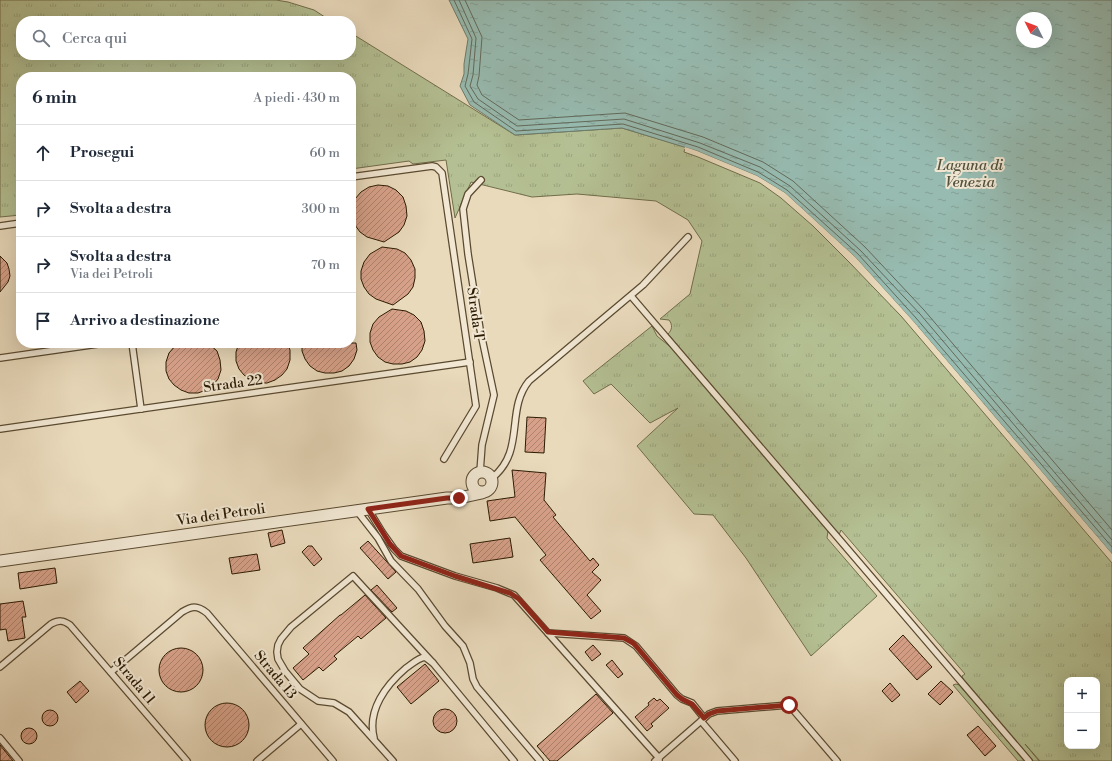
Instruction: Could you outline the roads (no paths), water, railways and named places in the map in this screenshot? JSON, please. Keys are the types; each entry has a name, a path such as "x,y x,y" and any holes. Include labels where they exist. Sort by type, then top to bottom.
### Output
{"street":[{"path":"487,473 492,478 492,485 489,490 482,493 474,488 473,485 476,476 487,473"},
{"name":"Via dei Petroli","path":"447,498 459,491 476,476"},
{"name":"Via dei Petroli","path":"0,561 447,498 459,498 482,493"}],"lane":[{"name":"Strada T","path":"356,176 427,167 436,167 442,173 476,406 444,459"},
{"path":"476,476 494,395 480,329 468,254 463,209 468,194 482,180"},
{"path":"0,226 16,224"},
{"path":"492,478 500,471 508,457 515,431 518,401 525,385 532,377 643,286 688,236"},
{"path":"631,296 1028,761"},
{"path":"0,358 70,348"},
{"path":"133,348 141,409"},
{"name":"Strada 22","path":"0,429 470,362"},
{"path":"368,509 384,536 401,556 455,576 510,593 519,599 658,760 709,714 717,711 789,705 837,761"},
{"path":"357,511 378,538 391,561 418,589 445,626 463,646 470,663 476,686 540,761"},
{"path":"393,761 375,739 349,712 334,704 318,701 300,689 285,671 278,659 278,645 286,632 353,576 433,663 514,761"},
{"name":"Strada 13","path":"111,672 182,612 192,606 197,607 207,613 333,761"},
{"name":"Strada 11","path":"0,667 51,624 61,621 70,625 187,761"},
{"path":"548,632 624,638 629,640 636,646 677,695 692,704 735,761"},
{"path":"375,739 373,725 376,709 379,699 386,687 405,669 422,657 425,657 433,663"},
{"path":"257,761 301,724"},
{"path":"0,738 19,761"}],"water":[{"name":"Laguna di Venezia","path":"449,0 1112,0 1112,554 913,321 855,257 785,193 757,176 697,151 622,128 515,135 470,105 460,86 464,74 468,39"}]}
